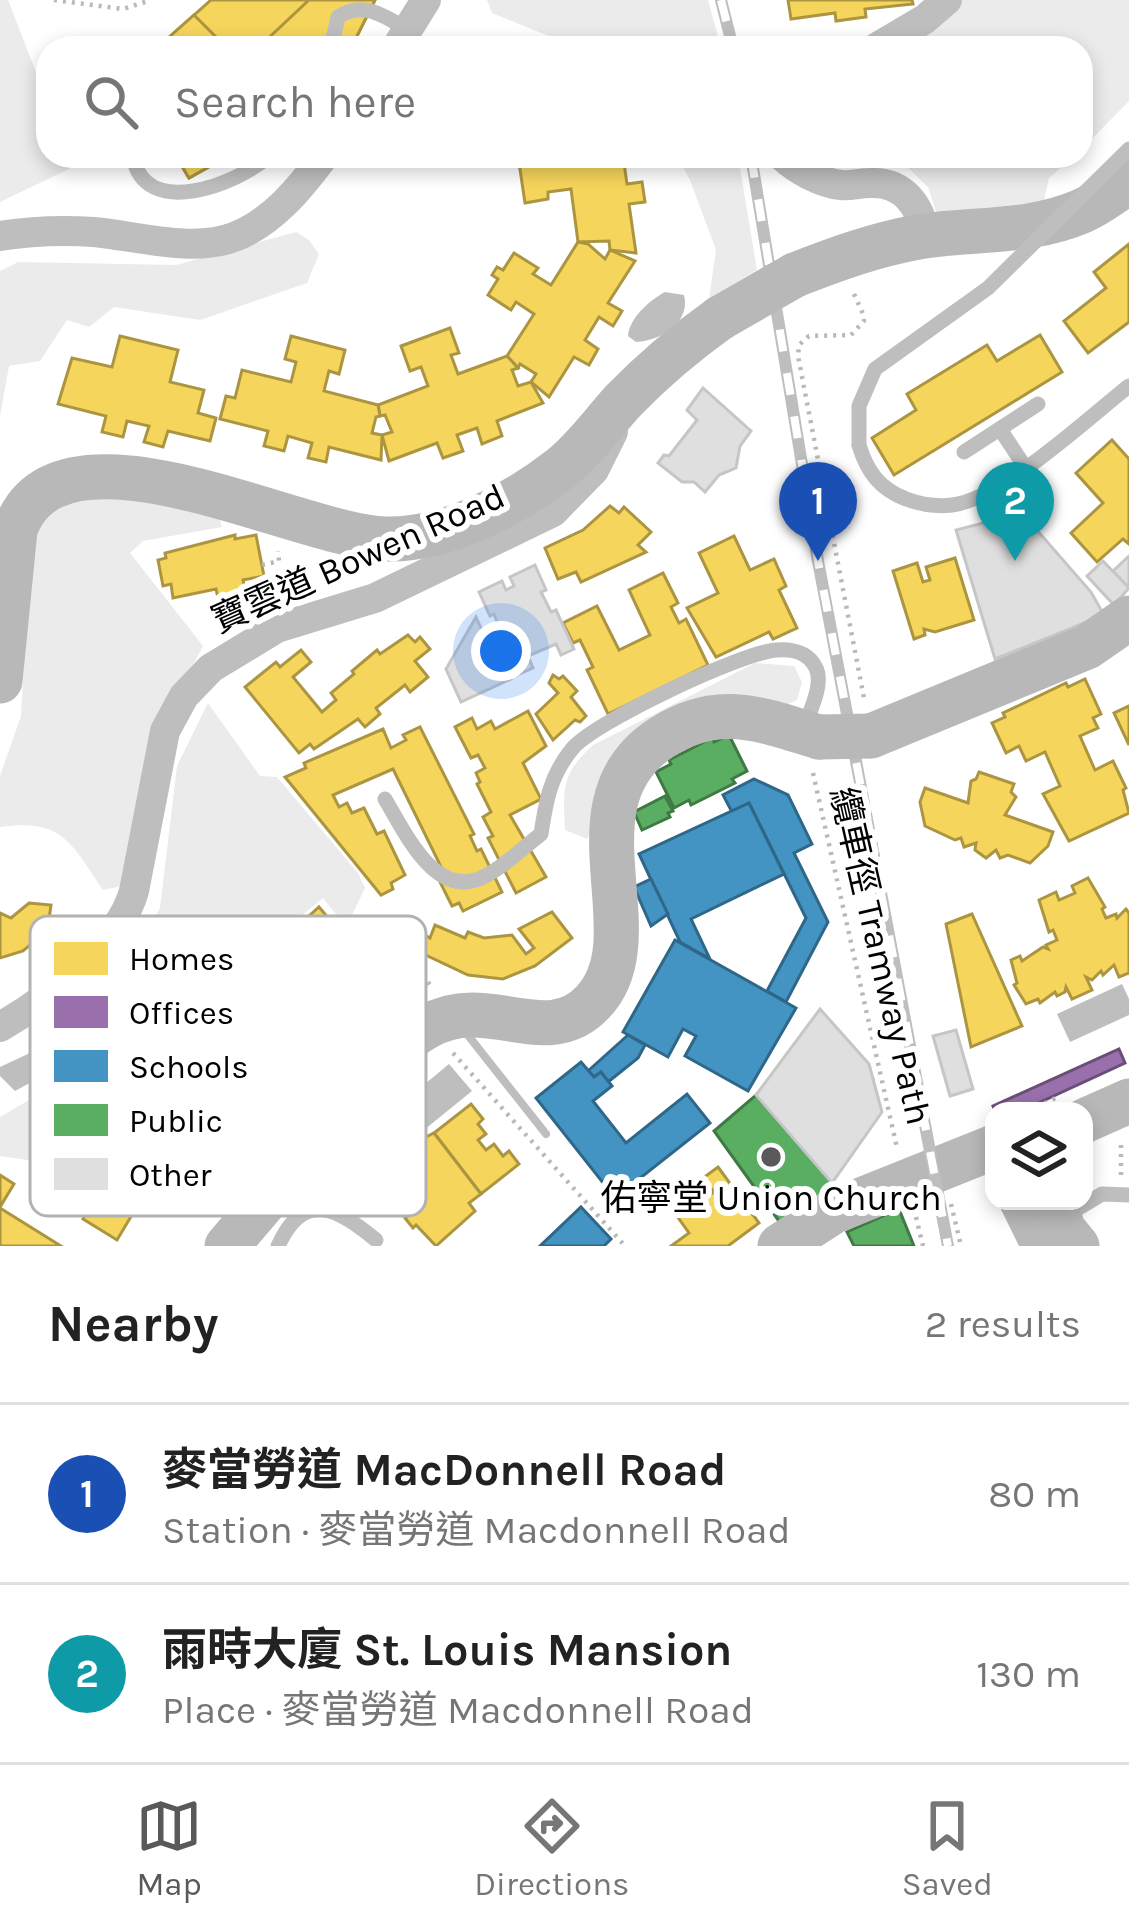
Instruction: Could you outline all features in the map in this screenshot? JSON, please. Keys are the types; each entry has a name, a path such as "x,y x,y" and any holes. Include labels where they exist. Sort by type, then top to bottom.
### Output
{"main road":[{"path":"0,681 15,530 23,509 53,485 86,476 139,476 339,532 404,538 468,521 563,466 662,362 720,318 795,275 869,247 1050,221 1087,209 1129,182"},
{"path":"426,1027 470,1015 529,1024 558,1022 592,1004 612,967 612,831 617,796 645,751 686,725 716,716 746,715 811,746 867,718 1087,647 1129,618"},
{"path":"1102,1133 1129,1101"},
{"path":"780,1246 834,1211 904,1180 977,1165"},
{"path":"1026,1210 1044,1246"},
{"path":"1057,1210 1063,1229 1077,1246"},
{"path":"227,1246 253,1216"}],"street":[{"path":"404,36 426,0"},
{"path":"896,36 947,0"},
{"path":"0,236 65,230 224,241 265,219 314,168"},
{"path":"797,168 829,182 878,183 906,194 921,215 925,236"},
{"name":"寶雲道 Bowen Road","path":"124,916 134,891 161,742 194,683 228,654 277,628 375,598 553,512 594,470 608,448 622,404"},
{"name":"寶雲道 Bowen Road","path":"0,1027 30,1004"}],"lane":[{"path":"333,36 344,11 352,8 372,10 399,36"},
{"path":"1129,149 988,288 875,369 859,406 859,446 868,469 901,497 932,505 964,503 1025,467 1129,386"},
{"path":"137,168 151,184 190,191 232,181 251,168"},
{"path":"964,452 1038,404"},
{"path":"1000,429 1025,467"},
{"path":"385,800 429,869 464,884 486,877 541,834 554,775 583,738 608,721 751,656 779,650 797,651 814,664 819,678 811,746"},
{"path":"1044,1246 1055,1226 1088,1200 1102,1194 1128,1195"},
{"path":"278,1246 283,1233 302,1216"},
{"path":"345,1216 376,1240"}],"path":[{"path":"54,0 122,9 152,0"},
{"path":"849,283 864,322 851,334 809,336 799,345 798,356 867,718"},
{"path":"262,565 280,561"},
{"name":"纜車徑 Tramway Path","path":"811,746 904,1180"},
{"path":"426,980 434,990"},
{"path":"452,1053 625,1246"},
{"path":"1102,1133 1120,1166 1128,1195"},
{"path":"961,1246 977,1165"}],"shaded area":[{"path":"0,0 8,0 36,72 36,168 71,168 0,202"},
{"path":"487,0 708,0 718,36 549,36 492,13"},
{"path":"960,0 1129,0 1129,101 1093,138 1093,36 917,36"},
{"path":"684,168 740,168 757,270 709,299 716,250"},
{"path":"908,168 1061,168 1049,178 1043,205 940,225 928,187"},
{"path":"296,232 319,254 307,283 200,320 114,307 89,327 67,320 40,361 9,366 0,416 0,271 18,262 176,265"},
{"path":"665,292 684,295 683,314 664,334 636,342 628,336 636,316"},
{"path":"86,492 218,512 222,527 143,541 130,553 203,646 149,751 122,886 103,890 73,847 52,831 38,826 0,827 0,776 21,716 31,536 49,514"},
{"path":"755,663 794,666 802,682 797,700 786,705 747,695 722,695 675,715 622,753 601,777 587,839 565,830 566,783 593,745"},
{"path":"208,703 260,776 277,777 358,873 365,888 351,916 337,916 323,898 301,916 155,916 160,908 177,766"},
{"path":"1122,984 1129,1015 1070,1042 1057,1014"},
{"path":"30,1053 30,1083 15,1091 0,1076 0,1067"},
{"path":"449,1064 472,1091 426,1128 426,1083"},
{"path":"30,1099 30,1160 0,1156 0,1117"}],"building: Homes":[{"path":"211,0 375,0 357,36 170,36"},
{"path":"309,0 375,0 357,36 271,36"},
{"path":"788,0 912,0 913,4 865,9 866,17 836,21 835,13 791,19"},
{"path":"194,15 215,36 170,36"},
{"path":"183,168 207,168 189,178"},
{"path":"183,168 207,168 189,178"},
{"path":"183,168 207,168 189,178"},
{"path":"520,168 625,168 627,184 642,182 645,202 629,204 636,253 610,250 609,241 578,242 571,189 548,192 548,199 525,203"},
{"path":"578,242 588,244 605,259 610,250 635,261 608,303 622,311 613,326 599,317 585,340 598,349 589,365 574,357 549,397 531,382 536,374 520,364 518,368 507,356 534,314 516,302 511,310 488,295 498,279 492,275 497,267 503,270 514,253 538,268 533,274 551,285"},
{"path":"1129,244 1129,322 1088,353 1064,321 1106,288 1094,272"},
{"path":"450,328 459,353 451,355 458,374 507,356 518,368 512,370 518,386 531,382 543,403 497,421 502,436 482,444 477,428 457,435 463,451 443,458 437,443 389,461 382,435 392,432 378,405 428,386 421,367 410,371 401,346"},
{"path":"1040,335 1062,372 894,475 872,438 916,410 907,394 987,345 997,361"},
{"path":"120,336 178,350 170,382 204,390 198,413 216,418 210,441 168,431 163,447 144,442 149,426 127,421 123,437 102,432 106,416 58,404 72,358 112,367"},
{"path":"291,336 345,350 339,374 329,371 324,391 378,405 380,416 372,433 382,435 381,460 329,447 326,462 308,458 312,443 288,436 284,451 264,446 268,431 220,419 226,396 235,398 242,370 291,382 296,362 285,359"},
{"path":"1112,440 1129,459 1129,544 1123,539 1097,562 1071,533 1103,503 1076,473"},
{"path":"610,506 619,513 624,507 651,532 638,545 646,552 581,582 576,572 558,579 545,548 583,530"},
{"path":"235,535 235,539 256,535 264,576 243,580 246,593 218,598 216,589 173,598 171,584 163,586 158,560 166,558 165,553"},
{"path":"734,536 750,570 774,559 786,586 779,590 797,628 773,639 769,632 716,657 687,608 718,593 699,553"},
{"path":"955,558 974,620 935,632 924,629 925,635 914,639 893,571 917,563 923,582 930,580 926,567"},
{"path":"663,573 678,603 671,607 679,623 686,619 708,665 608,714 587,670 593,667 580,640 573,643 563,623 597,606 619,650 650,635 629,590"},
{"path":"408,635 415,642 420,637 430,649 415,661 428,677 410,692 405,685 376,708 380,714 365,727 358,719 314,749 310,744 299,753 245,687 276,662 280,667 301,650 311,662 293,677 322,712 336,700 331,693 352,671 377,650 380,654"},
{"path":"553,675 563,676 577,691 571,697 586,716 553,740 536,714 558,693 549,683"},
{"path":"1085,679 1101,714 1093,718 1098,728 1080,736 1095,770 1113,761 1126,788 1129,813 1069,841 1043,794 1060,786 1045,752 1026,761 1019,746 1006,753 992,723 1066,683 1068,687"},
{"path":"1129,706 1129,745 1114,713"},
{"path":"528,711 546,746 523,763 541,799 510,815 546,877 516,893 488,838 493,836 483,817 491,812 476,773 485,768 478,755 471,758 455,727 472,718 477,729 491,721 495,729"},
{"path":"420,727 474,834 470,836 477,851 481,849 502,892 463,911 459,903 452,906 440,882 447,879 393,769 333,795 339,807 347,803 352,813 364,808 377,834 384,831 405,875 381,895 285,777 306,768 304,763 383,729 391,748"},
{"path":"979,772 1014,784 1011,792 1016,797 1005,815 1053,832 1048,846 1030,863 1008,855 1000,858 996,850 986,858 975,850 976,843 964,847 961,838 955,840 925,826 920,802 925,788 968,803 971,781"},
{"path":"1088,878 1105,907 1106,918 1116,914 1117,918 1126,909 1129,913 1129,973 1119,977 1114,965 1092,980 1086,977 1092,990 1072,999 1066,987 1057,996 1055,992 1040,1003 1038,999 1026,1004 1014,985 1011,960 1020,956 1022,961 1057,940 1053,930 1049,932 1039,900 1056,892 1059,900 1075,893 1072,886"},
{"path":"29,903 51,905 49,916 30,916 30,945 0,958 0,913 11,918"},
{"path":"552,912 572,938 535,966 503,979 468,975 426,955 426,936 430,938 435,925 465,938 468,932 484,938 512,935 526,954 534,948 519,929"},
{"path":"972,914 1022,1026 971,1047 946,924"},
{"path":"824,1061 845,1086 859,1068 873,1079 811,1161 797,1150 811,1132 782,1116 786,1111 792,1115 795,1111 789,1107 815,1073 821,1077 825,1072 819,1068"},
{"path":"471,1104 483,1119 478,1124 486,1134 478,1140 486,1150 494,1144 503,1156 509,1151 519,1164 481,1194 434,1133"},
{"path":"434,1133 481,1194 469,1203 475,1211 436,1246 405,1218 426,1216 426,1137"},
{"path":"718,1167 759,1223 728,1246 671,1246 689,1233 667,1202 681,1192 676,1185 685,1178 702,1201 714,1192 703,1178"},
{"path":"0,1175 14,1184 0,1207"},
{"path":"0,1208 61,1246 0,1246"},
{"path":"85,1216 131,1216 117,1240"}],"building: Offices":[{"path":"1119,1049 1125,1063 1040,1102 1002,1102"}],"building: Schools":[{"path":"754,779 788,795 812,844 794,853 828,922 786,1002 767,991 806,918 749,803 732,812 723,795"},
{"path":"749,803 784,874 691,919 710,959 680,942 639,854"},
{"path":"651,879 668,914 651,926 634,887"},
{"path":"675,940 796,1008 748,1091 685,1056 696,1036 683,1029 668,1057 623,1032"},
{"path":"628,1035 645,1045 638,1058 608,1082 601,1072 594,1077 588,1071"},
{"path":"581,1062 594,1077 601,1072 612,1086 593,1101 626,1143 687,1094 710,1123 615,1198 536,1098"},
{"path":"581,1207 611,1239 604,1246 540,1246"}],"building: Public":[{"path":"729,735 747,771 732,779 735,783 691,805 689,800 674,808 656,772 712,738 714,742"},
{"path":"665,796 673,811 670,817 642,830 634,812"},
{"name":"佑寧堂 Union Church","path":"756,1095 832,1183 781,1224 714,1131"},
{"path":"899,1209 914,1246 854,1246 847,1232"}],"building: Other":[{"path":"703,388 751,431 740,446 736,468 719,475 705,492 658,463 697,420 687,410"},
{"path":"1022,513 1091,592 1104,615 995,659 956,530"},
{"path":"1129,556 1129,588 1113,571"},
{"path":"1103,561 1129,588 1114,605 1087,576"},
{"path":"535,565 546,590 541,592 551,612 556,610 574,649 561,655 556,644 528,656 533,668 517,675 494,614 490,616 479,592 502,581 506,590 514,586 510,577"},
{"path":"289,580 295,604 274,609 268,586"},
{"path":"476,617 511,679 461,702 446,669"},
{"path":"820,1009 869,1064 882,1112 832,1183 756,1095"},
{"path":"956,1030 973,1089 950,1096 933,1036"}],"waterway":[{"path":"467,1034 546,1134"}],"railway":[{"path":"721,0 730,36"},
{"path":"753,168 818,561 948,1246"}],"place":[{"name":"麥當勞道 MacDonnell Road","path":"818,561"},
{"name":"雨時大廈 St. Louis Mansion","path":"1015,561"},
{"name":"佑寧堂 Union Church","path":"771,1157"}]}
